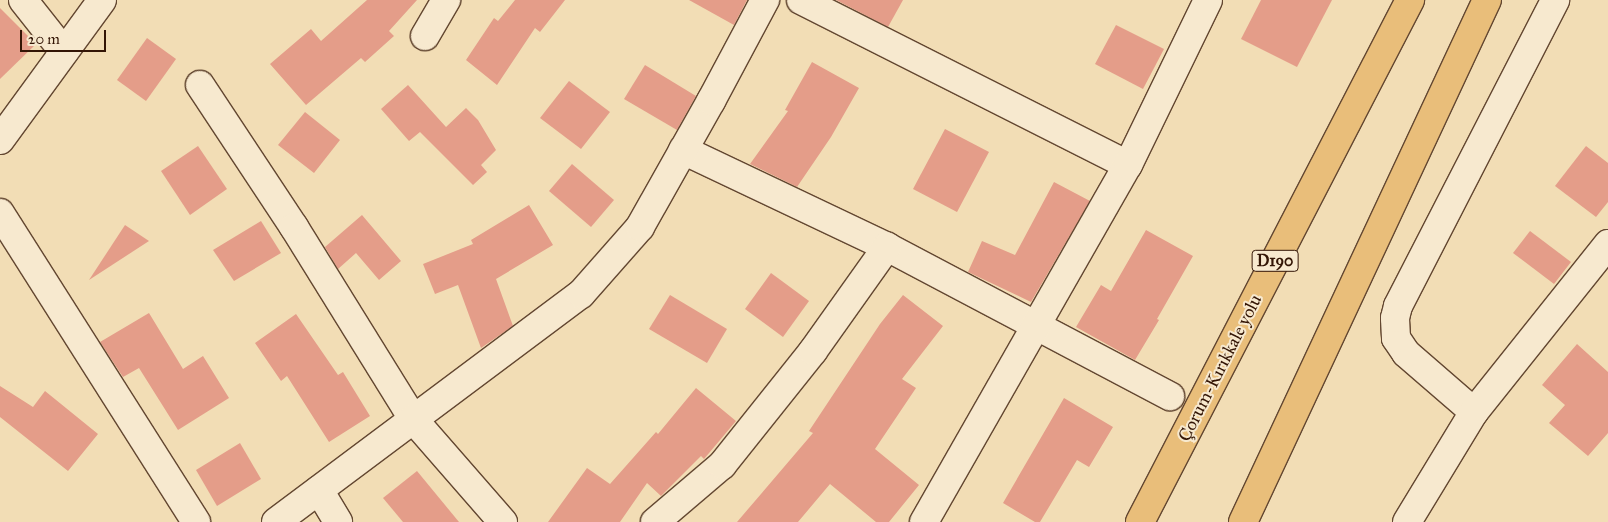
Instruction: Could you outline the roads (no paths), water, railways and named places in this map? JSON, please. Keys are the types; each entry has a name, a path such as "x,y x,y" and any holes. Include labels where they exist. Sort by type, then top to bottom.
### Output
{"highway":[{"name":"Çorum-Kırıkkale yolu","path":"1140,522 1410,0"},
{"path":"1243,522 1486,0"}],"street":[{"path":"23,0 64,52"},
{"path":"0,140 102,0"},
{"path":"425,36 446,0"},
{"path":"276,522 581,294 640,227 765,0"},
{"path":"801,0 1128,165"},
{"path":"924,522 1128,165 1208,0"},
{"path":"1474,412 1406,353 1396,338 1395,318 1398,306 1555,0"},
{"path":"200,85 294,226 413,419 503,522"},
{"path":"683,150 886,247 1170,396"},
{"path":"0,213 196,522"},
{"path":"1406,522 1474,412 1608,244"},
{"path":"655,522 722,465 813,351 886,247"},
{"path":"319,490 338,522"}]}
